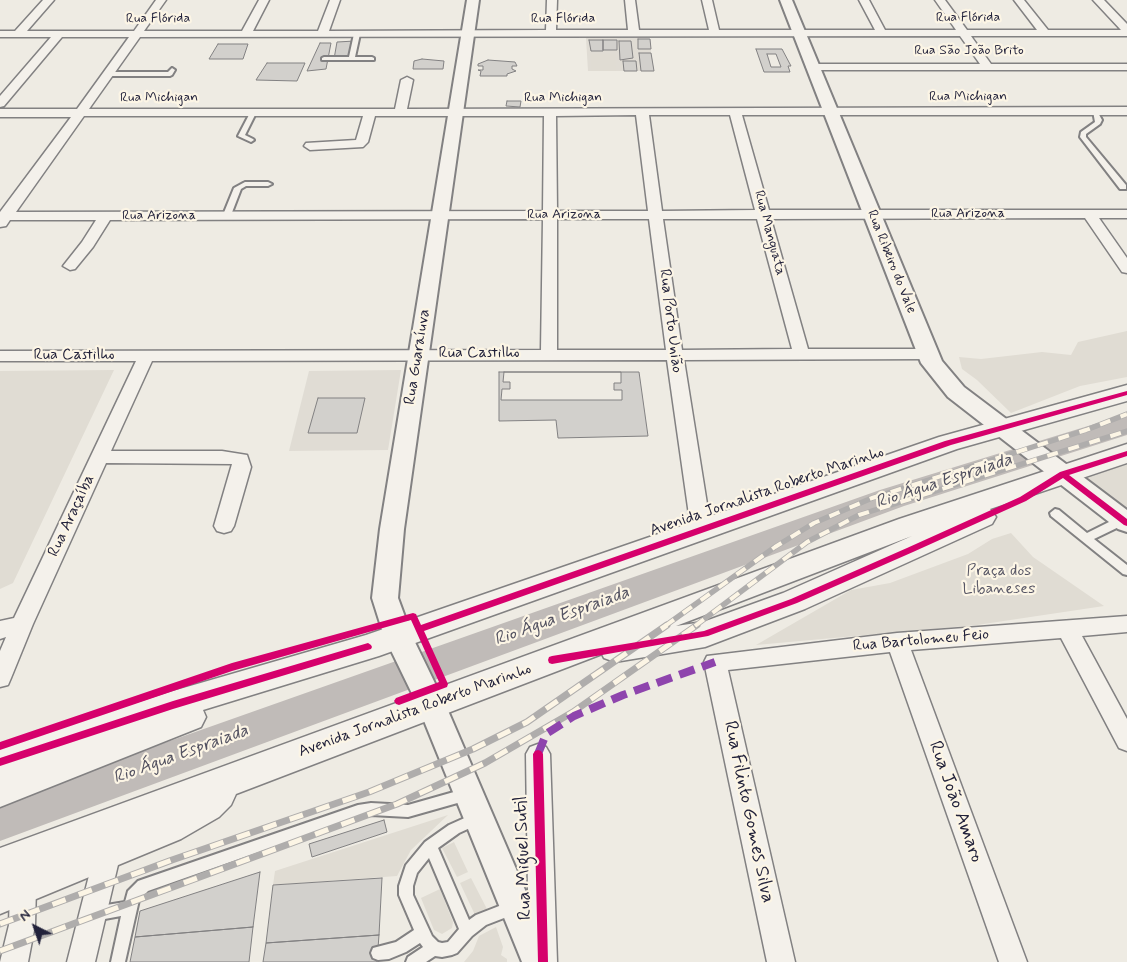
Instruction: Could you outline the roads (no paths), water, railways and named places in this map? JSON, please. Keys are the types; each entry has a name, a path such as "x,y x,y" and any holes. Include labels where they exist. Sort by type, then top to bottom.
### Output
{"main road":[{"name":"Avenida Jornalista Roberto Marinho","path":"0,762 173,705 328,661 403,645 701,529 1010,432 1127,392"},
{"path":"1055,468 1127,453"},
{"name":"Avenida Jornalista Roberto Marinho","path":"8,882 110,838 168,827 206,805 235,777 427,696 552,660 705,634 794,601 1023,498 1055,468"},
{"path":"0,792 80,762 328,661"}],"street":[{"path":"18,34 50,0"},
{"path":"2,218 81,113 161,0"},
{"path":"246,34 264,0"},
{"path":"322,34 335,0"},
{"name":"Rua Guaraíuva","path":"427,696 403,645 385,598 386,574 473,0"},
{"path":"551,34 552,0"},
{"path":"630,0 634,34"},
{"path":"707,0 715,34"},
{"name":"Rua Ribeiro do Vale","path":"786,0 928,354 940,375 956,392 1125,522"},
{"path":"864,0 882,34"},
{"path":"940,0 987,66"},
{"path":"1018,0 1045,33"},
{"path":"1098,0 1127,32"},
{"name":"Rua Flórida","path":"0,34 882,34 1127,32"},
{"path":"0,103 59,34"},
{"name":"Rua São João Brito","path":"812,67 1127,67"},
{"path":"400,113 407,80"},
{"name":"Rua Porto União","path":"642,112 701,529"},
{"name":"Rua Manguata","path":"735,112 801,354"},
{"name":"Rua Michigan","path":"0,113 1127,112"},
{"path":"310,146 359,144 362,142 370,113"},
{"path":"549,354 550,113"},
{"path":"1089,214 1127,269"},
{"name":"Rua Arizona","path":"2,218 227,215 1127,214"},
{"path":"70,266 88,244 105,216"},
{"name":"Rua Castilho","path":"0,356 928,354"},
{"name":"Rua Araçaíba","path":"0,678 22,624 146,356"},
{"path":"99,457 222,457 241,459 242,467 224,526"},
{"path":"0,630 22,624"},
{"name":"Rua Bartolomeu Feio","path":"715,662 897,642 1127,624"},
{"path":"1068,629 1127,741"},
{"name":"Rua João Amaro","path":"897,642 1014,962"},
{"name":"Rua Filinto Gomes Silva","path":"715,662 781,962"},
{"name":"Rua Miguel Sutil","path":"427,696 539,962"},
{"name":"Rua Miguel Sutil","path":"538,754 543,962"},
{"path":"81,962 110,838"},
{"path":"8,882 22,925 14,962"}],"lane":[{"path":"352,59 357,34"},
{"path":"324,59 372,58"},
{"path":"108,74 171,72 180,74"},
{"path":"1095,112 1099,120 1098,123 1083,133 1083,136 1123,187"},
{"path":"251,140 241,136 253,113"},
{"path":"227,215 238,188 245,184 268,184"},
{"path":"1055,513 1127,571"},
{"path":"1086,538 1125,522"},
{"path":"474,806 454,830 430,846 411,870 406,886 406,895 422,933 434,948 442,950 452,948 467,931 481,920 516,906"},
{"path":"118,962 133,896 143,886 358,811 371,809 408,811 474,806"},
{"path":"430,846 467,931"},
{"path":"93,914 130,908"},
{"path":"378,953 389,952 402,947 422,933"},
{"path":"413,962 434,948"}],"waterway":[{"name":"Rio Água Espraiada","path":"0,821 892,498 1127,424"}],"railway":[{"path":"665,626 775,547 814,523 872,498 1086,430 1127,414"},
{"path":"695,626 807,542 859,515 1127,431"},
{"path":"0,924 172,860 369,792 473,749 527,722 667,625"},
{"path":"0,951 397,804 485,763 573,712 697,625"}],"park label":[{"name":"Praça dos Libaneses","path":"999,581"}]}
